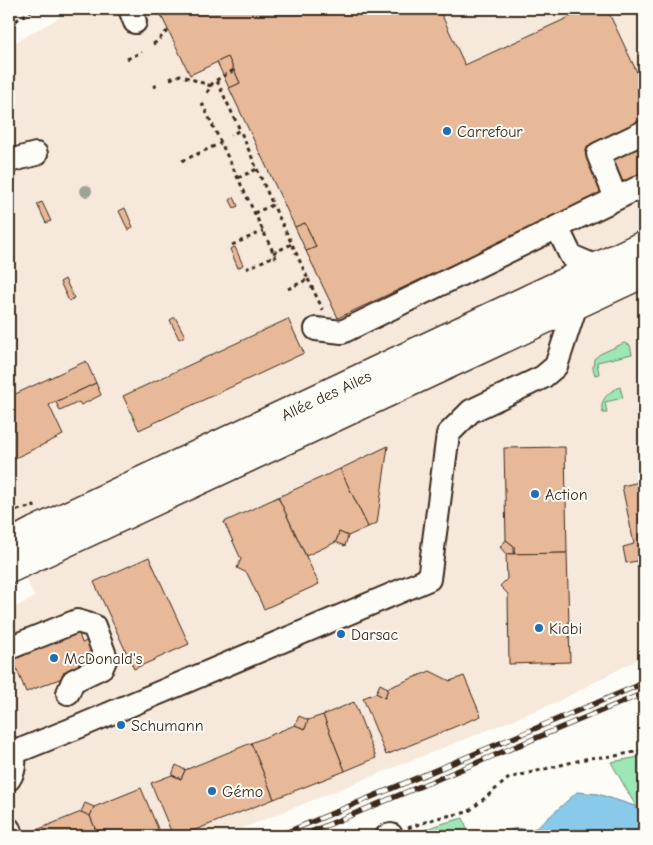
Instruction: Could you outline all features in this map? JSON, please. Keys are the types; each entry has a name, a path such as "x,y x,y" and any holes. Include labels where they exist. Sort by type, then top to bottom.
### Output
{"main road":[{"name":"Allée des Ailes","path":"9,545 22,531 644,245"},
{"name":"Allée des Ailes","path":"9,569 644,273"}],"lane":[{"path":"616,198 598,154 644,132"},
{"path":"9,160 36,154"},
{"path":"320,321 342,332 644,185"},
{"path":"557,227 571,256 597,267"},
{"path":"9,779 14,767 11,750 78,727 429,579 448,434 471,411 543,377 556,366 576,305"},
{"path":"9,648 77,621 94,626 106,658 102,667 73,680 68,693"},
{"path":"9,829 12,836"}],"path":[{"path":"9,25 34,9"},
{"path":"153,44 163,33 168,31"},
{"path":"127,60 142,52"},
{"path":"207,93 213,82 234,70"},
{"path":"170,79 180,75 211,86"},
{"path":"217,81 308,279 320,321"},
{"path":"152,87 158,84"},
{"path":"202,103 277,260"},
{"path":"231,135 240,130"},
{"path":"182,161 222,143"},
{"path":"238,178 257,169"},
{"path":"254,214 273,205"},
{"path":"232,245 262,231"},
{"path":"246,269 292,244"},
{"path":"288,289 308,279"},
{"path":"389,835 437,818 468,812 509,778 589,758 615,756 644,750"}],"shaded area":[{"path":"75,9 644,9 644,656 557,702 223,836 9,836 9,614 16,607 35,597 9,545 9,46"}],"green space":[{"path":"624,343 630,345 632,354 597,362 599,374 595,375 593,368 594,359 600,354"},
{"path":"620,387 623,398 605,402 607,413 603,413 602,404 604,400 612,391"},
{"path":"644,756 644,821 611,762"},
{"path":"463,818 470,836 408,836 437,825"}],"water":[{"path":"577,792 598,794 635,806 644,821 642,827 635,836 492,836 516,828 529,830 538,827"}],"building":[{"name":"Carrefour","path":"158,9 439,9 465,65 587,9 607,9 644,87 644,175 338,318 306,251 316,247 305,223 295,227 229,88 240,83 228,57 190,75"},
{"path":"228,57 240,83 229,88 217,62"},
{"path":"234,197 238,206 234,208 230,200"},
{"path":"42,202 51,221 46,223 37,204"},
{"path":"125,208 133,227 128,230 119,211"},
{"path":"305,223 316,247 306,251 295,227"},
{"path":"235,247 243,265 238,268 230,249"},
{"path":"65,279 74,298 69,301 60,282"},
{"path":"175,317 185,336 179,339 170,320"},
{"path":"288,319 304,353 139,430 123,396"},
{"path":"86,361 96,383 49,405 63,435 9,461 9,397"},
{"path":"96,383 101,395 81,405 79,402 60,411 56,402"},
{"path":"388,446 377,523 368,527 340,469"},
{"name":"Action","path":"565,447 567,553 514,554 514,546 506,540 504,448"},
{"path":"340,469 368,527 348,536 339,532 336,542 306,556 278,497"},
{"path":"644,481 644,597 637,561 626,563 623,547 634,544 622,486"},
{"path":"278,497 319,584 264,609 247,573 237,568 241,559 224,522"},
{"path":"339,532 348,536 345,546 336,542"},
{"path":"506,540 514,546 514,554 506,554 500,547"},
{"name":"Kiabi","path":"567,553 570,662 509,664 508,594 500,586 507,579 506,554"},
{"path":"149,557 189,644 134,669 94,582"},
{"name":"McDonald's","path":"77,627 82,643 92,639 96,649 87,653 93,666 26,692 13,660 25,655 22,649"},
{"path":"430,671 450,681 464,676 481,716 386,755 363,698 376,693 385,698 388,688"},
{"path":"380,684 388,688 385,698 376,693"},
{"path":"354,702 376,758 345,771 323,715"},
{"path":"323,715 345,771 274,799 251,743 295,725 305,729 308,720"},
{"path":"299,716 308,720 305,729 295,725"},
{"name":"Gémo","path":"251,743 274,799 180,836 173,836 151,783 172,775 181,779 185,770"},
{"path":"176,765 185,770 181,779 172,775"},
{"path":"141,788 161,836 98,836 90,816 94,807"},
{"path":"85,803 94,807 90,816 81,812"},
{"path":"81,812 90,816 98,836 36,836 34,831"}],"railway":[{"path":"278,836 644,683"},
{"path":"301,836 644,693"}],"place":[{"name":"Carrefour","path":"447,131"},
{"name":"Action","path":"535,494"},
{"name":"Kiabi","path":"539,628"},
{"name":"Darsac","path":"341,634"},
{"name":"McDonald's","path":"54,658"},
{"name":"Schumann","path":"121,725"},
{"name":"Gémo","path":"212,791"}]}
